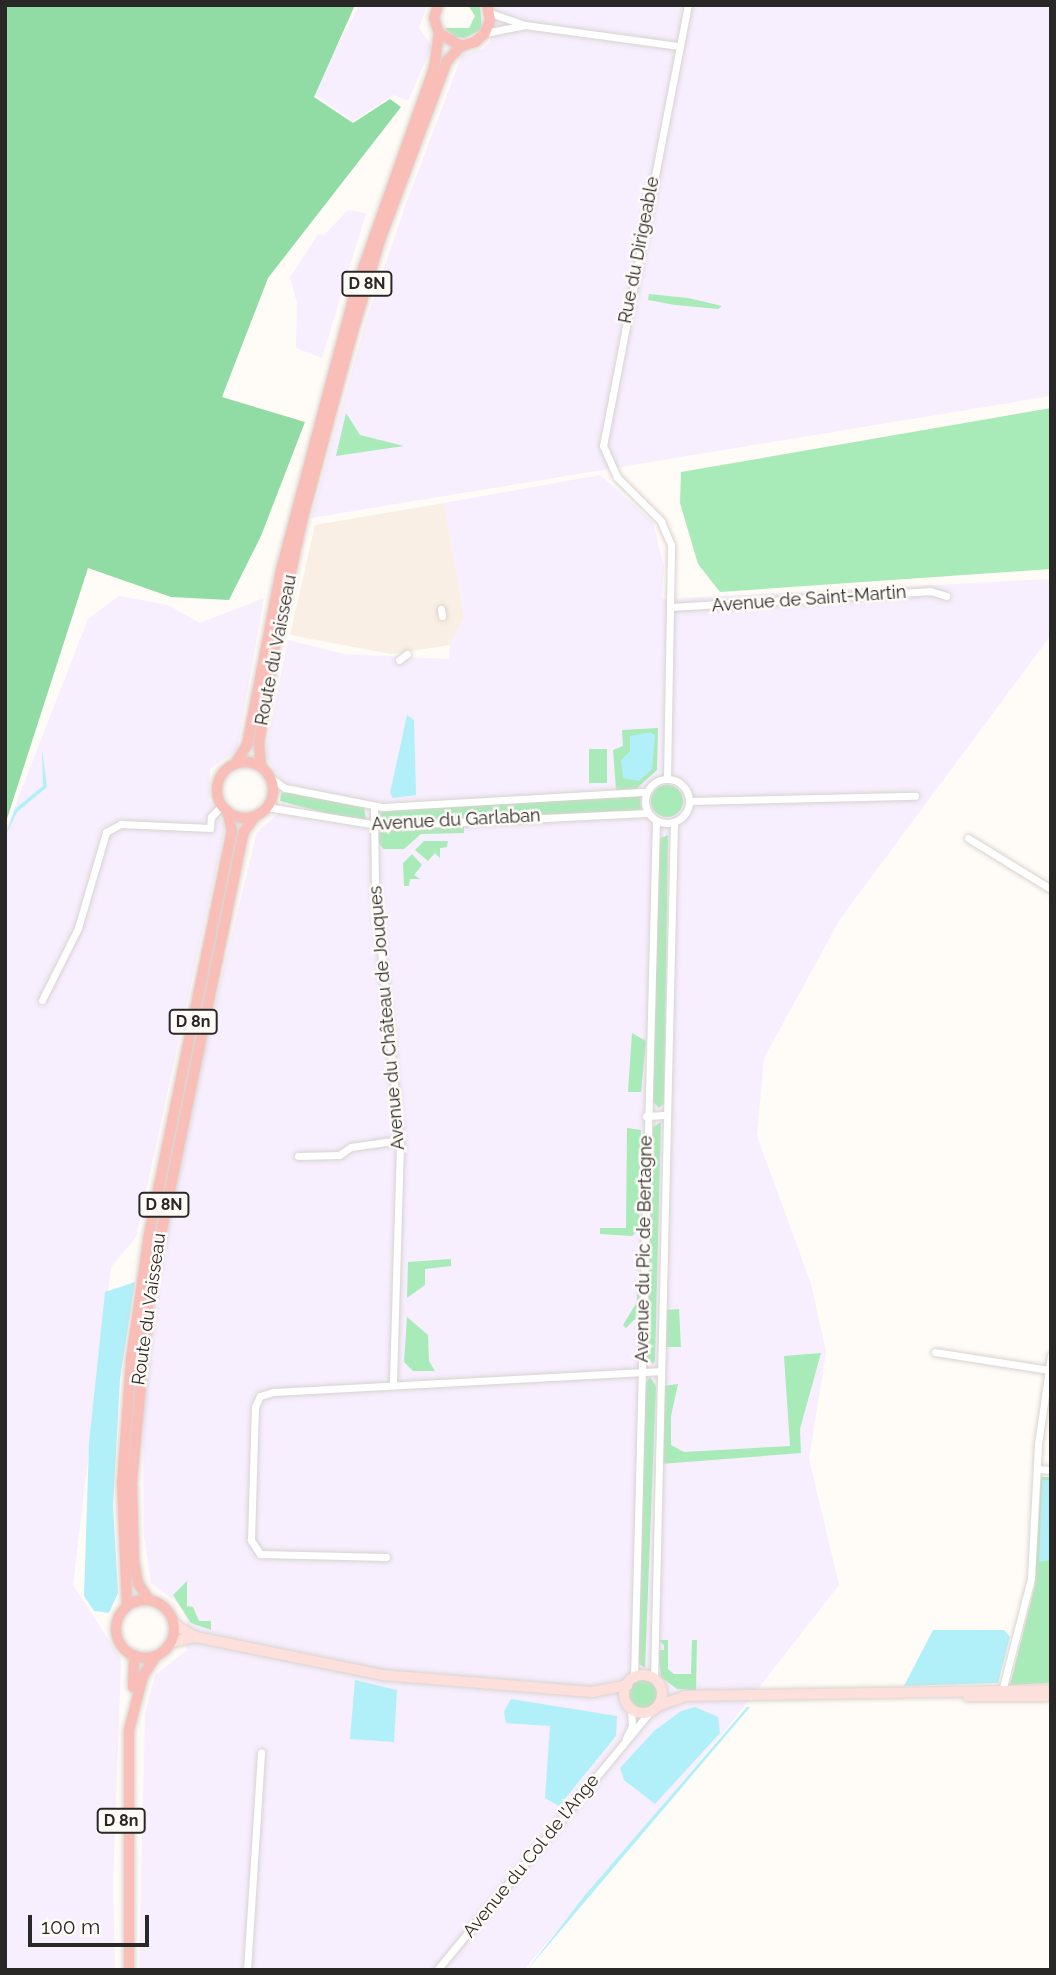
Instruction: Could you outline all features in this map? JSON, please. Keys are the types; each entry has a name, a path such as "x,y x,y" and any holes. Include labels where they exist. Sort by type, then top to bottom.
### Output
{"main road":[{"path":"438,5 434,19 439,33 461,46 475,42 485,33 488,9"},
{"name":"Route du Vaisseau","path":"235,764 247,745 296,508 362,266 433,68 439,33"},
{"name":"Route du Vaisseau","path":"261,766 261,730 299,533 380,240 447,61 461,46"},
{"path":"235,764 261,766 271,778 273,793 267,807 255,816 240,817 224,808 219,781 235,764"},
{"name":"Route du Vaisseau","path":"127,1605 122,1483 131,1359 149,1234 232,831 224,808"},
{"name":"Route du Vaisseau","path":"149,1600 138,1583 134,1559 132,1481 150,1288 238,858 244,832 255,816"},
{"path":"196,1637 171,1642 156,1656 134,1655 116,1634 119,1616 127,1605 149,1600 165,1607 174,1624 196,1637 382,1675 592,1692 629,1705 654,1709 686,1696 1051,1690"},
{"path":"171,1642 174,1624"},
{"name":"D 8n","path":"124,1970 121,1765 136,1674 134,1655"},
{"name":"D 8n","path":"129,1970 128,1742 135,1698 156,1656"},
{"path":"629,1705 630,1681"},
{"path":"592,1692 630,1681 657,1681 686,1696"},
{"path":"654,1709 657,1681"},
{"path":"1002,1692 1051,1696"}],"street":[{"name":"Rue du Dirigeable","path":"671,607 671,545 661,521 617,477 604,455 604,425 688,5"},
{"path":"488,9 525,25 678,46"},
{"path":"485,33 525,25"},
{"name":"Avenue de Saint-Martin","path":"671,607 930,591 946,596"},
{"path":"667,779 671,607"},
{"path":"399,660 407,654"},
{"name":"Avenue du Garlaban","path":"271,778 285,788 374,806 646,792"},
{"path":"667,779 682,785 689,801 683,816 674,822 656,821 647,813 646,792 655,782 667,779"},
{"path":"689,801 915,796"},
{"name":"Avenue du Château de Jouques","path":"374,806 372,826 399,1140 393,1385"},
{"name":"Avenue du Garlaban","path":"267,807 372,826 647,813"},
{"path":"42,1000 74,941 102,861 106,832 137,824 210,828 211,817 224,808"},
{"name":"Avenue du Pic de Bertagne","path":"630,1681 643,1371 646,1116 656,821"},
{"name":"Avenue du Pic de Bertagne","path":"657,1681 659,1371 674,822"},
{"path":"968,838 1051,889"},
{"path":"646,1116 665,1115"},
{"path":"298,1156 339,1155 351,1147 399,1140"},
{"path":"934,1352 1049,1370"},
{"path":"1002,1692 1031,1578 1037,1469 1051,1354"},
{"path":"386,1557 260,1554 251,1540 255,1406 260,1396 273,1392 659,1371"},
{"path":"1037,1469 1051,1470"},
{"name":"Avenue du Col de l'Ange","path":"624,1742 632,1726 629,1705"},
{"name":"Avenue du Col de l'Ange","path":"437,1970 654,1709"},
{"path":"247,1970 261,1752"}],"shaded area":[{"path":"360,5 427,5 419,28 432,46 408,101 394,95 353,121 311,92"},
{"path":"491,5 1051,5 1051,396 311,518 366,321 407,201 462,55 483,49 491,41"},
{"path":"348,210 366,213 322,358 296,348 297,303 290,278 318,234 324,235"},
{"path":"600,475 653,522 664,567 662,599 1051,579 1051,635 840,919 764,1058 757,1136 811,1284 826,1352 809,1459 839,1585 731,1723 524,1970 139,1970 145,1714 155,1675 187,1650 188,1625 180,1605 151,1583 144,1536 143,1403 151,1324 184,1133 257,832 281,811 283,783 265,755 288,640 344,654 449,659 450,645 464,617 444,503"},
{"path":"444,503 464,617 450,645 391,654 290,635 315,525"},
{"path":"119,596 168,605 200,623 264,598 237,750 210,769 209,800 225,827 136,1237 111,1267 73,1585 121,1659 113,1885 115,1970 5,1970 5,832 88,619"}],"green space":[{"path":"5,5 355,5 314,97 353,123 390,99 401,107 268,278 222,397 305,422 261,536 229,600 171,597 88,568 5,825"},
{"path":"468,5 480,5 482,29 465,38 455,37 444,28 469,28 475,16"},
{"path":"649,294 688,298 722,306 718,309 675,305 648,300"},
{"path":"1051,408 1051,569 720,592 698,564 680,503 681,472"},
{"path":"346,413 360,435 404,446 336,456"},
{"path":"658,728 657,770 636,789 616,790 613,750 623,746 622,730"},
{"path":"589,749 607,749 607,783 589,783"},
{"path":"667,785 678,790 683,801 678,812 667,817 656,812 651,801 656,790"},
{"path":"291,792 364,807 366,819 360,822 280,801 281,793"},
{"path":"640,796 641,810 381,822 378,818 383,810"},
{"path":"464,825 464,833 421,834 404,849 383,849 377,840 379,833 390,828"},
{"path":"668,835 664,1103 659,1108 652,1101 659,839"},
{"path":"424,841 448,841 447,847 440,848 440,858 435,853 428,861 415,850"},
{"path":"412,854 422,865 414,875 420,879 410,879 409,886 404,886 403,863"},
{"path":"632,1033 646,1041 641,1092 628,1092"},
{"path":"661,1122 653,1364 647,1357 653,1127"},
{"path":"627,1128 641,1130 639,1199 633,1208 641,1217 640,1229 632,1236 600,1234 600,1228 626,1228"},
{"path":"451,1259 451,1266 425,1269 425,1285 407,1298 408,1262"},
{"path":"638,1263 640,1314 626,1328 623,1325 637,1302"},
{"path":"679,1309 681,1347 666,1347 667,1310"},
{"path":"407,1317 428,1335 429,1361 435,1371 413,1371 404,1362"},
{"path":"821,1353 800,1429 801,1453 661,1464 664,1386 678,1384 671,1416 671,1445 684,1452 790,1446 784,1356"},
{"path":"650,1377 656,1386 645,1668 637,1662 645,1384"},
{"path":"1041,1477 1051,1477 1051,1683 1010,1685 1035,1585"},
{"path":"187,1581 187,1606 193,1607 199,1621 211,1621 211,1630 191,1623 173,1595"},
{"path":"658,1640 668,1640 668,1669 674,1674 691,1674 692,1640 697,1640 696,1690 677,1689 661,1677 658,1650 664,1650 664,1645"},
{"path":"643,1680 653,1684 657,1694 653,1704 643,1708 633,1704 629,1694 633,1684"}],"water":[{"path":"407,715 414,720 416,795 393,798 390,793"},
{"path":"651,732 655,736 652,769 639,781 623,778 621,760 630,751 630,736"},
{"path":"42,750 47,787 17,812 5,837 15,809 43,786"},
{"path":"135,1282 120,1379 113,1506 118,1593 109,1613 94,1611 84,1596 89,1443 105,1292"},
{"path":"1042,1480 1051,1480 1051,1560 1039,1562"},
{"path":"933,1630 1004,1630 1010,1637 998,1683 904,1686"},
{"path":"355,1680 397,1690 394,1742 350,1739"},
{"path":"511,1699 617,1716 616,1736 559,1806 545,1798 550,1726 506,1723 504,1712"},
{"path":"695,1707 718,1717 720,1733 655,1804 624,1780 620,1768 654,1731 681,1711"},
{"path":"747,1707 750,1707 527,1970 586,1894"}]}
